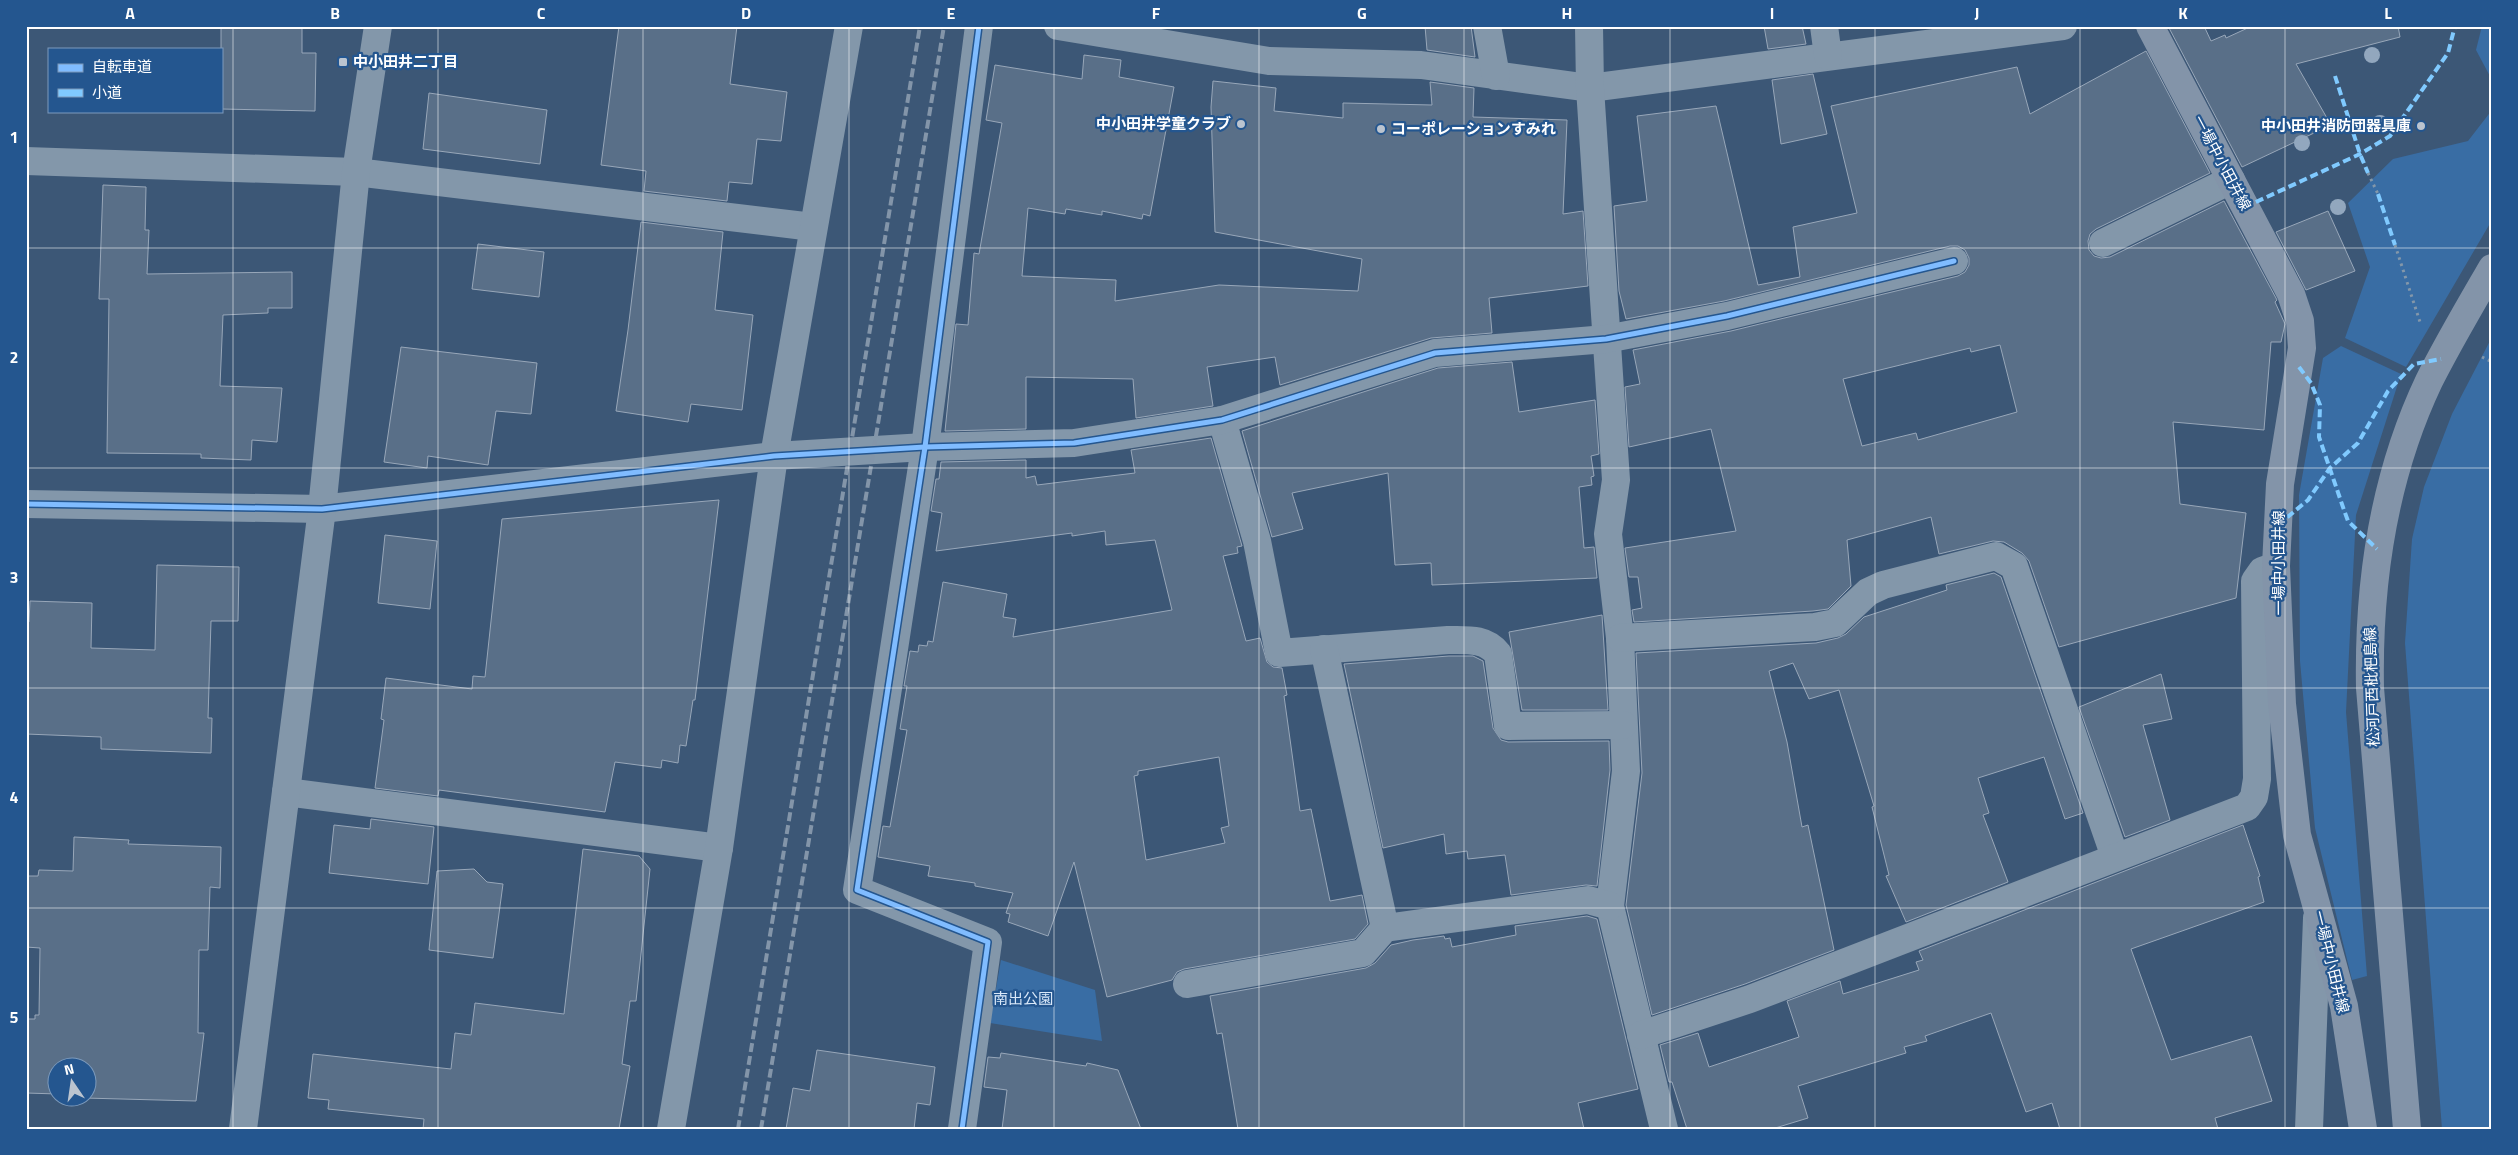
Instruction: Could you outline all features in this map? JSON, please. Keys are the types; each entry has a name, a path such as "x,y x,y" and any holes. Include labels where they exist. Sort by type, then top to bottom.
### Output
{"main road":[{"name":"一場中小田井線","path":"2150,26 2291,294 2300,321 2302,348 2280,484 2276,566 2282,704 2297,835 2344,1006 2363,1129"},
{"name":"松河戸西枇杷島線","path":"2407,1129 2370,688 2369,634 2373,578 2390,489 2408,434 2429,383 2492,268"}],"street":[{"path":"243,1129 322,509 356,172 378,26"},
{"path":"670,1129 719,848 774,456 812,227 849,26"},
{"path":"962,1129 988,942 857,890 925,447 979,26"},
{"path":"1058,26 1269,61 1421,65 1590,88 2063,26"},
{"path":"1487,26 1496,76"},
{"path":"1589,26 1590,88 1616,480 1608,534 1620,638 1626,771 1610,906 1664,1129"},
{"path":"1824,26 1828,56"},
{"path":"26,161 356,172 812,227"},
{"path":"2104,243 2231,180"},
{"path":"26,504 322,509 774,456 925,447 1074,443 1222,420 1435,353 1606,339 1727,316 1954,261"},
{"path":"1222,420 1257,541 1279,653 1448,640 1476,640 1492,646 1498,654 1508,726 1623,725"},
{"path":"1620,638 1814,627 1835,623 1868,592 1883,585 1996,556 2014,566 2115,857"},
{"path":"1641,1035 1759,996 2247,806 2254,797 2257,779 2255,581 2262,571 2276,566"},
{"path":"1324,650 1385,928"},
{"path":"286,792 719,848"},
{"path":"1188,984 1363,953 1385,928 1588,900 1610,906"},
{"path":"2308,1129 2318,908"}],"path":[{"path":"2368,173 2378,194"},
{"path":"2395,245 2420,325"}],"green space":[{"path":"2482,26 2492,26 2492,80 2476,50"},
{"path":"2492,110 2492,220 2406,367 2345,338 2370,267 2348,203 2393,159 2468,141"},
{"path":"2492,337 2492,1129 2442,1129 2405,643 2412,539 2424,487 2452,414"},
{"path":"2341,346 2401,374 2356,515 2346,712 2367,976 2352,980 2315,828 2300,661 2299,495 2323,358"},
{"name":"南出公園","path":"1001,960 1095,990 1102,1041 990,1023"}],"building":[{"path":"221,26 302,26 302,53 316,53 315,111 222,109"},
{"path":"619,26 737,26 730,84 787,92 781,141 757,139 752,184 729,182 727,201 644,191 646,171 601,165"},
{"path":"1425,26 1471,26 1475,57 1427,50"},
{"path":"1764,26 1802,26 1806,44 1768,49"},
{"path":"2168,26 2204,26 2211,41 2225,35 2226,38 2252,26 2398,26 2400,37 2296,64 2331,125 2242,167"},
{"path":"2146,51 2210,173 2096,229 2090,234 2088,241 2089,250 2094,256 2101,258 2110,257 2224,201 2277,300 2275,302 2285,324 2281,342 2271,342 2264,430 2173,422 2180,504 2246,513 2236,598 2059,647 2029,561 2022,553 2004,542 1993,541 1939,554 1931,517 1847,540 1851,586 1828,609 1634,622 1632,610 1642,608 1638,577 1629,577 1625,548 1736,531 1711,429 1629,447 1625,387 1640,384 1633,350 1731,331 1958,276 1965,272 1969,265 1969,258 1965,250 1958,246 1950,246 1724,301 1626,319 1619,291 1614,206 1647,201 1637,116 1716,106 1758,285 1800,277 1793,227 1857,213 1831,106 2017,67 2030,114","holes":["2000,345 2017,412 1918,440 1916,433 1862,446 1843,379 1970,348 1971,352"]},
{"path":"1084,55 1121,60 1119,77 1174,87 1150,216 1143,214 1142,219 1102,211 1102,215 1066,209 1065,214 1028,208 1022,276 1116,280 1115,301 1219,285 1358,291 1362,259 1215,232 1211,107 1213,81 1276,88 1274,111 1343,118 1343,103 1432,105 1430,82 1474,88 1473,117 1567,120 1563,214 1583,211 1588,286 1489,298 1492,333 1431,338 1280,385 1275,357 1207,367 1213,406 1136,418 1133,379 1026,377 1026,429 945,431 956,324 968,325 974,253 979,254 1002,123 986,120 995,65 1082,79"},
{"path":"1813,74 1827,134 1781,144 1772,80"},
{"path":"429,93 547,110 540,164 423,149"},
{"path":"103,185 146,187 145,230 149,230 147,274 292,272 292,308 268,308 268,313 223,315 220,386 282,388 277,442 252,440 251,460 201,458 201,454 107,453 109,299 99,299"},
{"path":"2328,211 2355,271 2306,290 2276,232"},
{"path":"641,222 723,232 715,310 753,315 742,410 691,404 688,422 616,411"},
{"path":"478,244 544,252 539,297 472,289"},
{"path":"401,347 537,363 531,414 496,411 488,465 428,456 427,468 384,462"},
{"path":"1512,362 1519,412 1595,400 1599,454 1591,456 1594,476 1591,477 1592,485 1579,487 1584,548 1594,547 1597,578 1432,585 1431,563 1395,565 1388,473 1292,493 1303,529 1272,537 1242,431 1438,368"},
{"path":"1211,438 1242,546 1237,547 1238,553 1223,556 1246,641 1260,638 1267,662 1273,667 1282,668 1287,695 1284,696 1300,811 1311,809 1330,901 1362,895 1368,924 1355,939 1184,969 1177,972 1172,980 1107,997 1074,862 1048,936 1008,922 1010,914 1006,913 1013,893 975,886 975,883 928,876 930,866 878,857 883,826 890,827 907,730 900,729 907,686 904,686 910,651 918,652 919,645 927,646 928,641 933,642 943,582 1007,594 1003,617 1016,619 1013,637 1172,610 1155,540 1106,545 1105,531 1072,536 1072,533 936,551 942,513 931,511 941,462 1026,460 1026,478 1035,476 1037,485 1135,473 1131,450","holes":["1219,757 1229,826 1221,828 1225,843 1146,860 1134,776 1138,775 1138,771"]},
{"path":"719,500 695,700 693,700 686,746 680,745 678,763 662,760 661,768 615,762 605,812 439,790 438,796 375,788 384,720 381,719 386,678 472,689 473,676 485,677 502,519"},
{"path":"385,535 437,541 430,609 378,603"},
{"path":"157,565 239,567 238,621 211,621 208,718 212,718 211,753 101,749 101,737 26,734 26,622 29,622 30,601 92,603 91,648 155,650"},
{"path":"1994,573 2001,577 2083,813 2065,819 2044,757 1978,778 1989,813 1983,815 2008,882 1906,922 1886,876 1889,875 1872,807 1874,806 1839,690 1809,699 1793,663 1769,671 1787,742 1802,827 1808,825 1834,950 1745,984 1652,1015 1626,905 1642,773 1636,653 1816,643 1838,638 1846,634 1864,617 1947,590 1946,585"},
{"path":"1602,615 1608,710 1522,710 1509,632"},
{"path":"1473,656 1483,661 1493,728 1501,740 1508,742 1609,741 1610,770 1597,886 1586,885 1511,895 1505,855 1468,859 1467,851 1446,854 1444,834 1383,848 1344,664"},
{"path":"2161,674 2172,719 2143,725 2170,820 2125,837 2079,707"},
{"path":"371,819 434,827 428,884 329,873 334,825 370,829"},
{"path":"2243,825 2260,876 2258,877 2264,902 2131,949 2171,1060 2251,1036 2272,1101 2215,1118 2218,1129 2060,1129 2052,1103 2026,1112 1991,1013 1925,1036 1927,1041 1904,1047 1906,1053 1798,1086 1808,1118 1772,1129 1687,1129 1672,1082 1669,1082 1660,1045 1698,1033 1709,1067 1799,1037 1787,1001 1840,981 1843,994 1919,970 1916,962 1923,960 1919,951"},
{"path":"74,837 129,840 128,844 221,847 220,888 210,887 208,950 199,950 198,1033 204,1033 196,1101 98,1098 98,1058 48,1058 48,1094 26,1093 26,1019 35,1019 35,1015 39,1015 40,948 26,947 26,876 38,876 39,870 73,871"},
{"path":"583,849 639,856 650,869 636,1001 630,1001 622,1064 630,1066 619,1129 423,1129 424,1119 328,1109 329,1100 308,1098 313,1054 451,1069 455,1033 471,1035 475,1003 564,1014"},
{"path":"474,869 487,882 503,884 493,958 429,950 437,871"},
{"path":"1587,916 1597,919 1638,1089 1578,1103 1584,1129 1238,1129 1222,1033 1217,1034 1210,996 1366,968 1375,963 1391,945 1413,940 1444,936 1445,939 1450,938 1452,947 1516,935 1515,926"},
{"path":"817,1050 935,1067 930,1105 917,1103 914,1129 786,1129 793,1088 810,1091"},
{"path":"1001,1053 1086,1066 1087,1063 1118,1070 1141,1129 1002,1129 1007,1090 984,1087 988,1057 1000,1058"}],"railway":[{"path":"738,1129 920,26"},
{"path":"761,1129 944,26"}],"marked path":[{"path":"2245,207 2360,154 2390,136 2448,53 2455,26"},
{"path":"2335,76 2368,173"},
{"path":"2378,194 2395,245"},
{"path":"2278,525 2308,500 2330,468 2358,443 2388,391 2414,364 2441,359"},
{"path":"2299,367 2311,383 2320,405 2319,437 2348,521 2377,549"}],"cycle path":[{"path":"962,1129 988,942 857,890 925,447 979,26"},
{"path":"26,504 322,509 774,456 925,447 1074,443 1222,420 1435,353 1606,339 1727,316 1954,261"}],"place":[{"name":"中小田井二丁目","path":"343,62"},
{"name":"中小田井学童クラブ","path":"1241,124"},
{"name":"中小田井消防団器具庫","path":"2421,126"},
{"name":"コーポレーションすみれ","path":"1381,129"}]}
